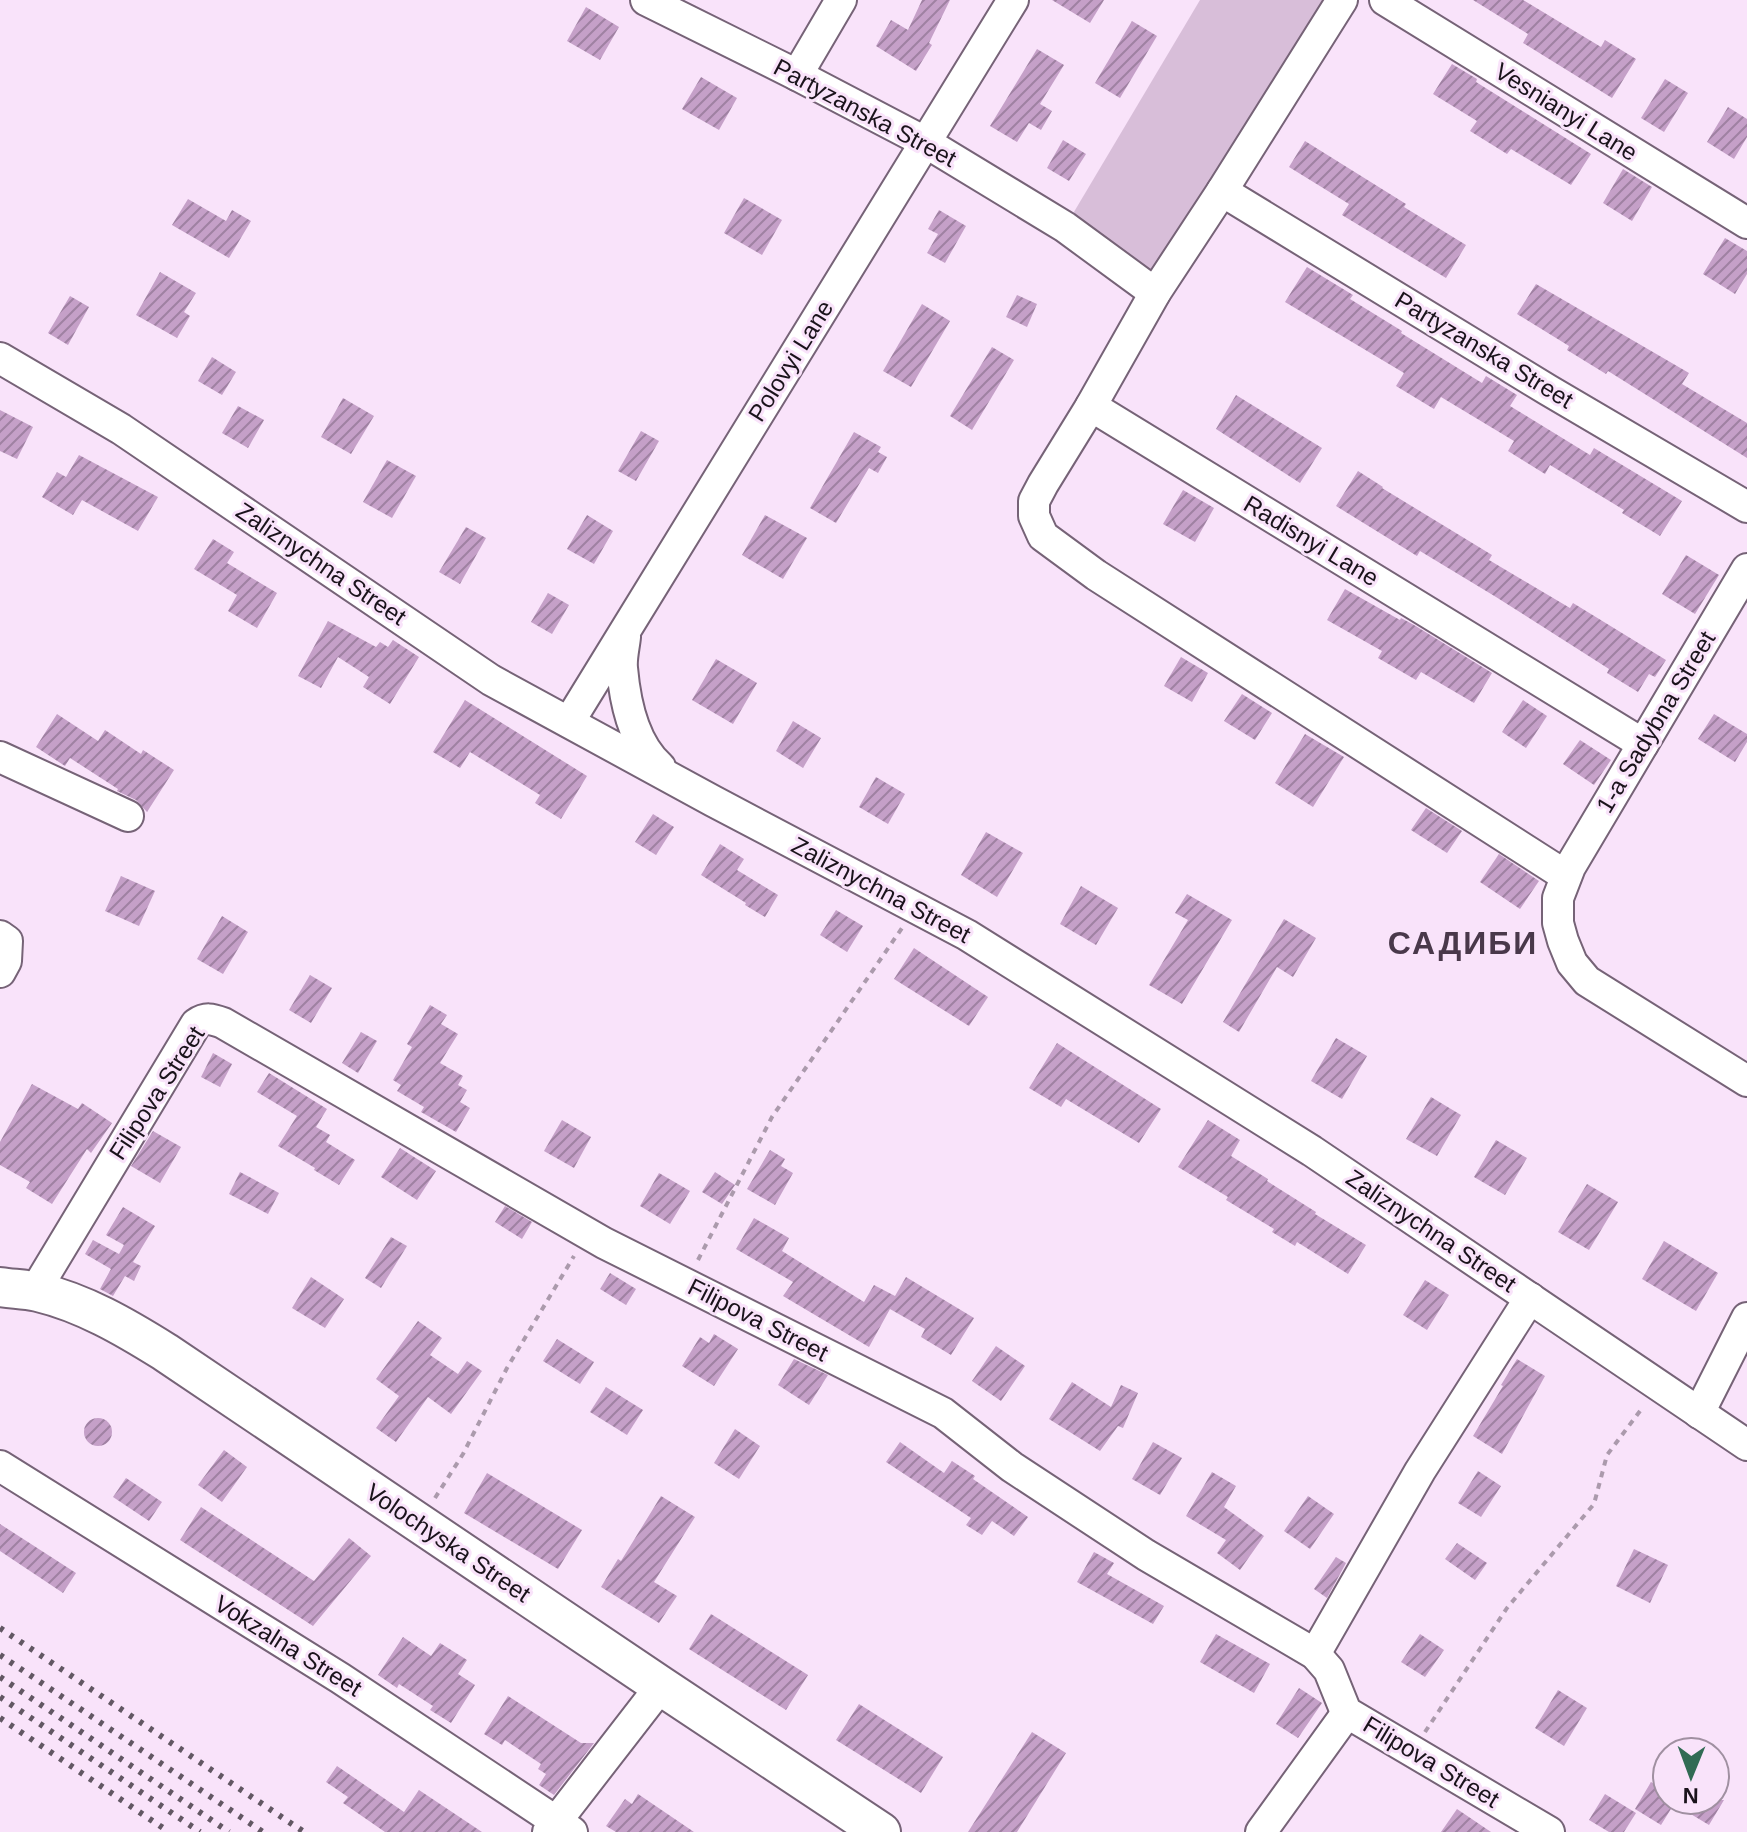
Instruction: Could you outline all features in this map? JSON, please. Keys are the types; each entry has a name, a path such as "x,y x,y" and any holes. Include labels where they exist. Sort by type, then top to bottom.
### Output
{"main road":[{"name":"Volochyska Street","path":"18,1289 71,1302 154,1345 881,1832"}],"street":[{"name":"Partyzanska Street","path":"646,0 925,142 1065,227 1155,293"},
{"path":"797,75 841,0"},
{"name":"Polovyi Lane","path":"569,722 1013,0"},
{"path":"1342,0 1155,293 1043,484 1034,501 1034,516 1043,536 1096,575 1566,876"},
{"name":"Vesnianyi Lane","path":"1385,0 1747,223"},
{"name":"Partyzanska Street","path":"1222,191 1747,507"},
{"name":"Zaliznychna Street","path":"0,358 121,429 491,680 967,935 1299,1143 1747,1445"},
{"name":"Radisnyi Lane","path":"1091,406 1643,744"},
{"name":"1-a Sadybna Street","path":"1747,569 1570,867 1558,898 1558,923 1563,941 1572,963 1587,981 1747,1081"},
{"path":"626,631 622,666 636,731 647,756 674,780"},
{"path":"0,757 128,816"},
{"path":"0,936 7,941 6,961 0,972"},
{"name":"Filipova Street","path":"18,1289 196,1024 203,1019 213,1019 588,1233 943,1413 1012,1467 1146,1555 1315,1654 1329,1670 1347,1713 1549,1832"},
{"path":"1315,1654 1420,1471 1530,1298"},
{"path":"1699,1413 1747,1318"},
{"name":"Vokzalna Street","path":"0,1466 340,1678 558,1828"},
{"path":"558,1828 661,1686"},
{"path":"1261,1832 1347,1713"}],"path":[{"path":"686,1284 772,1117 916,907"},
{"path":"419,1523 463,1454 507,1368 588,1233"},
{"path":"1412,1751 1507,1608 1594,1504 1607,1455 1659,1386"}],"shaded area":[{"path":"1200,0 1342,0 1155,293 1065,227"}],"building":[{"path":"922,0 950,0 929,43 932,45 916,71 876,46 891,20 908,30"},
{"path":"1052,0 1104,0 1090,23"},
{"path":"1473,0 1523,0 1601,47 1605,40 1636,59 1612,98 1523,43 1528,34"},
{"path":"586,7 619,27 600,60 567,41"},
{"path":"1132,21 1157,36 1120,98 1095,83"},
{"path":"1037,49 1064,65 1040,104 1052,111 1041,130 1029,123 1017,142 990,126"},
{"path":"1452,64 1591,154 1571,185 1511,149 1507,154 1470,131 1477,121 1433,94"},
{"path":"701,77 737,98 719,130 682,109"},
{"path":"1665,79 1688,93 1664,132 1641,118"},
{"path":"1728,107 1747,119 1747,137 1734,159 1707,142"},
{"path":"1063,140 1086,154 1069,181 1047,168"},
{"path":"1305,141 1466,245 1446,278 1342,215 1349,204 1289,167"},
{"path":"1623,169 1652,187 1632,221 1603,203"},
{"path":"744,198 782,220 762,255 724,233"},
{"path":"188,199 226,221 232,210 251,221 229,258 172,225"},
{"path":"939,210 966,226 945,263 927,253 938,234 928,229"},
{"path":"1725,238 1747,251 1747,274 1735,294 1703,274"},
{"path":"1307,267 1353,295 1350,299 1401,333 1482,383 1486,376 1517,395 1510,406 1590,455 1594,448 1682,501 1660,536 1550,465 1545,474 1508,451 1514,441 1441,397 1434,409 1396,386 1404,373 1285,302"},
{"path":"160,272 196,293 184,312 190,316 177,338 136,315"},
{"path":"1536,284 1689,373 1682,384 1747,423 1747,458 1608,371 1606,374 1567,350 1569,346 1517,314"},
{"path":"1017,295 1037,304 1027,327 1006,317"},
{"path":"70,296 89,307 68,345 48,333"},
{"path":"922,304 950,321 911,387 883,371"},
{"path":"992,347 1014,360 972,430 950,416"},
{"path":"212,357 236,372 222,395 198,381"},
{"path":"1236,395 1322,448 1300,483 1216,429"},
{"path":"343,398 374,416 351,454 321,437"},
{"path":"238,406 264,420 248,448 222,433"},
{"path":"0,410 33,427 17,459 0,451"},
{"path":"641,431 659,441 636,481 618,471"},
{"path":"854,432 881,447 878,452 887,457 878,473 869,468 836,523 810,508"},
{"path":"79,455 158,497 138,531 82,500 73,515 42,497 57,472 66,477"},
{"path":"387,460 416,476 392,518 363,502"},
{"path":"1358,471 1492,555 1489,560 1570,608 1573,603 1666,660 1655,677 1649,674 1638,692 1607,673 1609,669 1496,597 1420,551 1417,556 1336,506"},
{"path":"1183,490 1214,508 1195,542 1163,524"},
{"path":"587,515 613,531 594,564 567,549"},
{"path":"765,515 807,538 783,579 742,555"},
{"path":"466,527 486,538 460,584 439,572"},
{"path":"213,539 234,552 227,563 277,593 257,628 228,611 237,595 194,569"},
{"path":"1686,555 1719,575 1695,614 1662,594"},
{"path":"1345,589 1414,625 1492,673 1474,703 1421,672 1416,680 1378,658 1382,651 1327,620"},
{"path":"548,593 569,605 552,634 531,622"},
{"path":"328,621 376,647 380,642 388,647 393,640 419,657 390,704 363,687 369,677 338,657 321,688 298,676"},
{"path":"1181,657 1208,673 1192,702 1164,686"},
{"path":"716,659 757,683 733,724 692,700"},
{"path":"1242,694 1272,713 1255,740 1224,721"},
{"path":"465,700 587,776 561,819 535,803 540,795 470,752 460,768 433,752"},
{"path":"1523,700 1547,716 1526,748 1502,732"},
{"path":"57,714 98,741 105,730 141,754 143,750 174,770 147,812 136,800 117,791 70,758 65,766 36,747"},
{"path":"1714,714 1747,734 1747,742 1735,762 1698,739"},
{"path":"793,721 821,738 803,768 776,751"},
{"path":"1305,734 1344,757 1313,807 1275,783"},
{"path":"1580,740 1611,760 1594,785 1563,764"},
{"path":"876,777 905,794 888,824 859,807"},
{"path":"1426,808 1462,831 1447,853 1411,830"},
{"path":"653,814 674,827 656,855 635,842"},
{"path":"986,832 1023,853 997,897 961,875"},
{"path":"720,844 744,859 737,870 778,895 765,917 701,875"},
{"path":"1499,854 1539,881 1520,909 1480,882"},
{"path":"121,876 155,891 139,926 105,911"},
{"path":"1081,886 1118,908 1096,945 1060,924"},
{"path":"1187,894 1232,920 1182,1004 1149,985 1188,920 1175,913"},
{"path":"836,910 863,926 847,952 820,935"},
{"path":"222,916 248,932 223,974 197,959"},
{"path":"1284,919 1316,938 1293,977 1277,967 1239,1032 1223,1022"},
{"path":"914,948 988,997 969,1026 894,979"},
{"path":"310,975 332,988 311,1023 289,1010"},
{"path":"430,1005 447,1015 441,1024 458,1034 440,1063 463,1076 458,1085 467,1090 460,1102 470,1108 456,1132 421,1112 424,1107 397,1091 401,1085 393,1080 412,1047 407,1044"},
{"path":"361,1032 377,1041 358,1073 342,1063"},
{"path":"1336,1038 1367,1056 1342,1099 1311,1081"},
{"path":"1057,1043 1161,1109 1139,1143 1066,1099 1061,1107 1029,1088"},
{"path":"213,1053 232,1064 220,1087 201,1077"},
{"path":"269,1073 327,1109 316,1127 330,1135 326,1142 355,1160 339,1185 278,1146 297,1116 257,1092"},
{"path":"32,1084 78,1109 82,1103 112,1123 91,1153 87,1149 52,1204 26,1188 30,1182 0,1165 0,1142"},
{"path":"1431,1097 1461,1115 1437,1156 1406,1139"},
{"path":"562,1120 591,1137 574,1168 544,1151"},
{"path":"1208,1120 1240,1140 1231,1156 1366,1245 1348,1274 1297,1242 1295,1246 1272,1232 1274,1229 1226,1200 1228,1197 1178,1167"},
{"path":"153,1131 181,1147 160,1183 131,1166"},
{"path":"1496,1140 1527,1158 1505,1195 1474,1177"},
{"path":"400,1148 436,1171 417,1200 381,1177"},
{"path":"770,1150 785,1159 781,1166 793,1173 775,1205 747,1189"},
{"path":"240,1172 279,1193 268,1214 229,1194"},
{"path":"715,1172 735,1185 722,1204 702,1192"},
{"path":"659,1173 690,1191 670,1224 640,1206"},
{"path":"1587,1184 1618,1202 1589,1250 1558,1232"},
{"path":"505,1206 532,1222 522,1239 495,1222"},
{"path":"123,1207 155,1226 133,1262 141,1266 134,1281 125,1276 113,1296 100,1289 111,1269 85,1254 93,1240 119,1254 124,1245 106,1235"},
{"path":"754,1218 789,1238 782,1251 864,1302 874,1285 895,1296 906,1277 974,1318 951,1355 921,1337 925,1329 890,1309 869,1347 783,1296 793,1282 736,1249"},
{"path":"391,1237 407,1246 381,1288 365,1278"},
{"path":"1664,1241 1718,1273 1696,1311 1642,1279"},
{"path":"610,1273 636,1289 626,1305 600,1289"},
{"path":"311,1277 344,1299 325,1328 292,1308"},
{"path":"1425,1280 1449,1295 1427,1330 1403,1315"},
{"path":"418,1321 442,1338 430,1355 458,1374 467,1361 482,1371 451,1414 428,1397 396,1442 376,1428 399,1396 376,1379"},
{"path":"714,1334 738,1349 714,1386 682,1366 700,1337 709,1343"},
{"path":"557,1339 594,1362 580,1384 543,1361"},
{"path":"996,1346 1025,1366 1001,1401 972,1381"},
{"path":"794,1359 828,1375 809,1405 778,1385"},
{"path":"1517,1359 1545,1376 1502,1454 1473,1436"},
{"path":"1072,1382 1111,1407 1121,1385 1138,1393 1123,1428 1118,1426 1100,1451 1049,1419"},
{"path":"606,1387 643,1410 627,1435 590,1412"},
{"path":"98,1418 108,1422 112,1432 108,1442 98,1446 88,1442 84,1432 88,1422"},
{"path":"735,1429 760,1446 739,1479 714,1463"},
{"path":"900,1442 944,1473 952,1461 1028,1517 1014,1536 992,1521 982,1535 966,1525 971,1518 886,1462"},
{"path":"1153,1442 1182,1458 1160,1495 1132,1479"},
{"path":"224,1450 247,1467 222,1502 198,1485"},
{"path":"1478,1471 1501,1486 1481,1517 1458,1503"},
{"path":"1212,1472 1236,1486 1224,1507 1264,1536 1240,1570 1217,1553 1226,1540 1186,1516"},
{"path":"487,1473 582,1530 558,1569 464,1513"},
{"path":"126,1478 162,1502 149,1521 113,1497"},
{"path":"661,1496 695,1517 654,1582 677,1596 659,1623 601,1587"},
{"path":"1308,1496 1334,1514 1310,1549 1284,1531"},
{"path":"201,1507 314,1581 349,1538 371,1556 313,1626 180,1540"},
{"path":"0,1524 76,1573 63,1593 0,1551"},
{"path":"1457,1543 1487,1563 1475,1580 1445,1559"},
{"path":"1634,1549 1668,1565 1650,1603 1616,1586"},
{"path":"1094,1552 1114,1563 1107,1574 1164,1606 1153,1624 1077,1582"},
{"path":"1336,1557 1346,1563 1327,1598 1314,1589"},
{"path":"711,1614 808,1675 786,1710 689,1649"},
{"path":"1216,1634 1270,1664 1254,1693 1200,1662"},
{"path":"1420,1634 1444,1650 1425,1677 1401,1662"},
{"path":"403,1637 431,1656 440,1643 467,1660 458,1674 475,1685 451,1723 430,1710 433,1706 399,1684 397,1688 378,1675"},
{"path":"1299,1688 1322,1703 1298,1738 1276,1724"},
{"path":"1558,1690 1587,1708 1564,1746 1535,1728"},
{"path":"508,1696 581,1743 594,1743 554,1795 539,1785 546,1774 538,1769 541,1764 505,1740 502,1745 484,1734"},
{"path":"859,1704 943,1757 921,1793 836,1740"},
{"path":"1032,1732 1066,1753 1017,1832 968,1832"},
{"path":"337,1766 404,1812 419,1790 482,1832 385,1832 343,1803 348,1797 326,1782"},
{"path":"1651,1782 1651,1816 1667,1816 1661,1825 1635,1809"},
{"path":"638,1794 694,1832 616,1832 606,1826 625,1799 632,1804"},
{"path":"1605,1794 1636,1813 1624,1832 1609,1832 1589,1820"},
{"path":"1457,1809 1491,1832 1441,1832"},
{"path":"1694,1816 1714,1816 1709,1825"}],"railway":[{"path":"0,1628 304,1832"},
{"path":"0,1655 263,1832"},
{"path":"0,1677 229,1832"},
{"path":"0,1697 200,1832"},
{"path":"0,1718 169,1832"}],"district":[{"name":"САДИБИ","path":"1463,943"}]}
